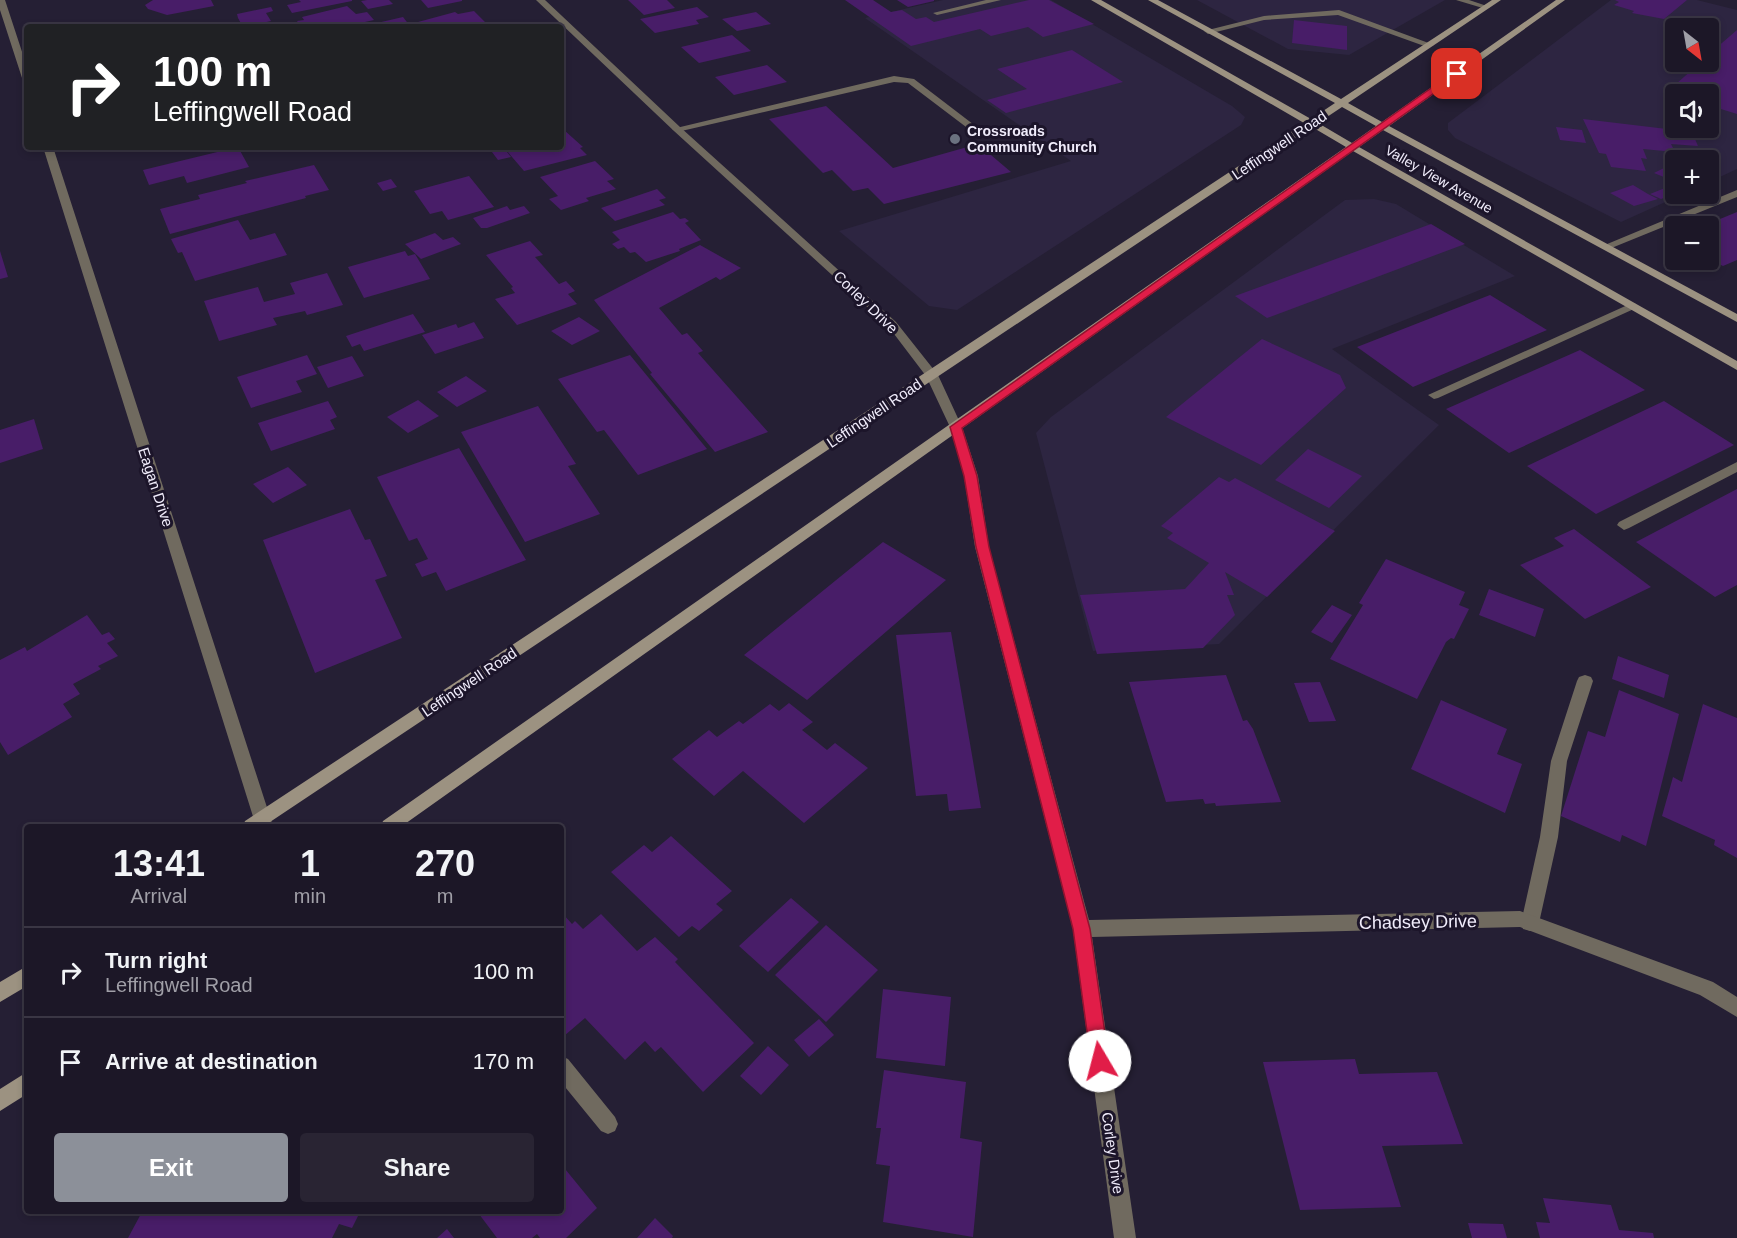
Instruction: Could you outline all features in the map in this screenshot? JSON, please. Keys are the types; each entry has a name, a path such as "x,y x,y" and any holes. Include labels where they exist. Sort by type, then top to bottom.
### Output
{"main road":[{"name":"Valley View Avenue","path":"1095,0 1737,366"},
{"name":"Valley View Avenue","path":"1152,0 1737,319"},
{"name":"Leffingwell Road","path":"259,824 1497,0"},
{"path":"393,824 1561,0"},
{"path":"0,993 24,977"},
{"path":"0,1101 24,1084"}],"street":[{"path":"1,0 24,72"},
{"name":"Corley Drive","path":"540,0 677,129 892,324 932,375 956,427 970,476 982,547 1082,929 1125,1238"},
{"path":"937,14 997,0"},
{"path":"1460,0 1486,7"},
{"path":"1208,31 1264,18 1339,12 1430,45"},
{"path":"677,129 894,79 911,81 977,131"},
{"name":"Eagan Drive","path":"48,150 259,824"},
{"path":"1605,247 1737,193"},
{"path":"1434,395 1632,306"},
{"path":"1624,525 1737,466"},
{"path":"1530,923 1549,837 1559,762 1585,681"},
{"name":"Chadsey Drive","path":"1082,929 1520,919 1706,988 1737,1008"},
{"path":"564,1070 608,1124"}],"shaded area":[{"path":"943,0 1051,0 1232,106 1245,117 1241,125 957,310 929,306 839,231 1071,161 865,18"},
{"path":"1197,0 1445,0 1349,55 1288,49"},
{"path":"1611,0 1697,0 1737,10 1737,169 1719,177 1719,150 1665,150 1665,202 1621,222 1455,138 1448,130 1448,123"},
{"path":"1374,199 1396,204 1515,276 1332,349 1439,425 1219,644 1093,651 1036,433 1051,417 1345,200"}],"building":[{"path":"153,0 211,0 214,6 167,15 148,9 145,5"},
{"path":"299,0 352,1 292,13 287,5 301,2"},
{"path":"389,0 393,4 368,9 361,1"},
{"path":"421,0 462,0 462,1 428,8"},
{"path":"628,0 667,0 675,8 644,15"},
{"path":"845,0 873,0 891,12 902,10 916,19 926,17 934,22 1029,0 1049,0 1094,24 1043,37 1028,27 991,36 980,29 911,46"},
{"path":"897,0 934,0 934,1 908,7"},
{"path":"1615,0 1687,0 1664,19 1632,13 1634,11 1614,5 1619,2"},
{"path":"347,6 356,14 367,12 374,20 356,24 299,24 297,21 304,20 302,17"},
{"path":"271,7 273,11 266,13 271,21 257,24 241,24 237,14"},
{"path":"697,7 709,17 696,20 699,24 655,33 640,19"},
{"path":"474,11 485,22 420,24 418,22 455,12 458,14"},
{"path":"756,12 771,24 737,31 722,19"},
{"path":"403,17 408,24 378,24"},
{"path":"1294,20 1347,26 1347,50 1292,43"},
{"path":"1737,30 1737,114 1719,108 1719,84 1676,84 1690,72 1719,72 1719,46"},
{"path":"732,35 751,51 699,63 681,47"},
{"path":"1072,50 1123,82 1006,113 987,100 1027,89 997,69"},
{"path":"767,65 787,82 734,95 715,77"},
{"path":"826,106 893,168 978,144 1011,172 884,204 868,188 853,191 832,170 823,173 769,119"},
{"path":"1583,119 1665,129 1665,138 1695,138 1698,146 1671,144 1674,150 1643,149 1647,159 1641,158 1646,171 1611,167 1606,154 1599,153"},
{"path":"1556,127 1582,130 1586,143 1560,140"},
{"path":"564,130 583,147 580,148 587,155 524,171 507,151 564,150"},
{"path":"226,150 240,150 249,167 187,183 184,176 149,185 143,170"},
{"path":"490,150 505,150 511,157 498,160"},
{"path":"595,161 614,179 607,181 616,189 586,198 589,201 561,210 549,199 558,196 540,177"},
{"path":"314,165 329,190 305,196 306,198 170,234 160,209 200,199 198,195 247,183 245,181"},
{"path":"1665,168 1665,178 1654,173"},
{"path":"469,176 494,207 448,220 442,211 430,214 414,191"},
{"path":"391,179 397,187 383,191 377,183"},
{"path":"1633,185 1658,199 1634,206 1610,193"},
{"path":"1665,188 1665,197 1661,199 1650,194"},
{"path":"657,189 666,198 659,200 665,205 615,221 601,208"},
{"path":"507,206 510,210 524,206 530,213 487,228 481,228 473,218"},
{"path":"673,212 680,219 685,218 689,221 685,223 701,240 679,249 680,251 646,262 635,252 630,253 624,247 618,249 612,244 620,240 612,232"},
{"path":"1737,212 1737,260 1723,266 1719,264 1719,219"},
{"path":"238,220 250,240 275,233 287,255 195,281 182,252 178,253 171,239"},
{"path":"1431,224 1465,244 1267,318 1235,296"},
{"path":"435,233 443,240 453,237 461,244 421,259 405,244"},
{"path":"530,241 543,255 535,257 559,284 566,281 575,291 568,294 577,304 517,325 495,299 515,293 511,288 513,287 486,255"},
{"path":"700,245 741,268 720,280 716,277 659,308 682,335 687,333 703,351 698,353 768,432 715,452 650,374 652,373 594,300"},
{"path":"0,251 8,277 0,279"},
{"path":"405,251 408,256 415,254 430,279 364,298 348,267"},
{"path":"327,273 343,305 307,315 305,311 273,318 277,325 219,341 204,301 258,287 264,302 295,294 290,283"},
{"path":"1490,295 1547,330 1413,387 1357,347"},
{"path":"413,314 425,332 364,351 360,344 352,347 346,336"},
{"path":"579,317 600,331 572,345 551,331"},
{"path":"474,322 484,338 435,354 422,335 456,324 458,328"},
{"path":"1262,339 1340,375 1346,388 1261,465 1166,417"},
{"path":"1580,350 1645,390 1509,453 1446,409"},
{"path":"307,355 317,374 296,381 302,392 251,408 237,377"},
{"path":"630,355 707,449 638,475 604,430 597,432 558,379"},
{"path":"352,356 364,376 328,388 317,367"},
{"path":"466,376 487,391 457,407 437,392"},
{"path":"418,400 439,416 408,433 387,417"},
{"path":"328,401 337,417 330,420 335,429 271,451 258,423"},
{"path":"1664,401 1734,445 1596,514 1527,466"},
{"path":"538,406 576,464 568,466 600,514 525,542 461,432"},
{"path":"34,419 43,449 0,463 0,430"},
{"path":"459,448 526,560 446,591 436,572 422,577 415,564 428,559 417,538 409,541 377,477"},
{"path":"1308,449 1362,476 1329,508 1275,480"},
{"path":"288,467 307,485 273,503 253,484"},
{"path":"1219,477 1229,482 1235,478 1335,531 1267,597 1225,572 1234,595 1227,595 1235,615 1203,648 1097,654 1080,595 1185,589 1209,563 1167,538 1173,533 1161,526"},
{"path":"1737,489 1737,585 1715,597 1636,542"},
{"path":"350,509 365,540 370,539 387,576 375,580 402,638 315,673 263,540"},
{"path":"1574,529 1651,587 1585,619 1520,565 1564,546 1554,538"},
{"path":"883,542 946,580 807,700 744,655"},
{"path":"1386,559 1465,592 1459,605 1469,609 1454,639 1451,638 1446,642 1417,699 1330,659 1363,605 1359,603"},
{"path":"1489,589 1544,609 1535,637 1479,615"},
{"path":"1332,605 1352,615 1332,643 1311,632"},
{"path":"87,615 102,635 109,632 115,639 107,643 118,656 98,666 101,669 73,684 80,694 63,704 72,717 8,755 0,742 0,660 25,647 27,651"},
{"path":"951,632 981,808 949,811 947,794 916,796 896,635"},
{"path":"1618,656 1669,675 1664,698 1612,679"},
{"path":"1226,675 1243,721 1247,720 1253,729 1281,802 1216,806 1215,803 1205,804 1203,799 1166,802 1129,682"},
{"path":"1320,682 1336,721 1309,722 1294,683"},
{"path":"1619,690 1679,714 1646,846 1622,835 1620,842 1561,816 1588,731 1605,737"},
{"path":"1441,700 1507,729 1497,754 1522,764 1505,813 1411,769"},
{"path":"789,703 813,722 802,730 827,750 835,743 868,768 804,823 743,771 714,796 672,759 709,730 717,737 739,721 743,724 770,704 779,711"},
{"path":"1703,704 1737,718 1737,858 1714,845 1715,840 1662,816 1673,777 1682,782"},
{"path":"671,836 732,891 716,904 723,910 699,931 692,926 679,937 611,872 644,845 652,852"},
{"path":"791,898 819,922 768,972 739,946"},
{"path":"601,914 637,951 655,937 678,959 675,962 754,1043 703,1092 661,1047 655,1052 645,1041 625,1060 585,1018 564,1036 564,915 572,924 575,921 583,929"},
{"path":"826,925 878,970 826,1022 775,975"},
{"path":"883,989 951,997 945,1066 876,1058"},
{"path":"819,1019 834,1035 809,1057 794,1040"},
{"path":"768,1046 789,1065 761,1095 740,1076"},
{"path":"1355,1059 1359,1074 1437,1072 1463,1144 1382,1146 1401,1207 1300,1210 1263,1062"},
{"path":"884,1070 966,1082 960,1138 982,1142 973,1237 883,1222 890,1166 876,1164 881,1128 876,1128"},
{"path":"564,1168 597,1208 566,1238 540,1238 537,1234 532,1238 497,1238 479,1214 564,1214"},
{"path":"1543,1198 1611,1205 1619,1230 1653,1233 1654,1238 1540,1238 1536,1222 1550,1223"},
{"path":"141,1214 359,1214 352,1228 339,1224 332,1238 128,1238"},
{"path":"655,1218 673,1236 672,1238 637,1238"},
{"path":"1468,1223 1503,1224 1507,1238 1472,1238"},
{"path":"447,1229 454,1238 437,1238"}],"place":[{"name":"Crossroads Community Church","path":"955,139"}],"route":[{"path":"1100,1061 1082,929 982,547 970,476 956,427 1457,74"}]}
